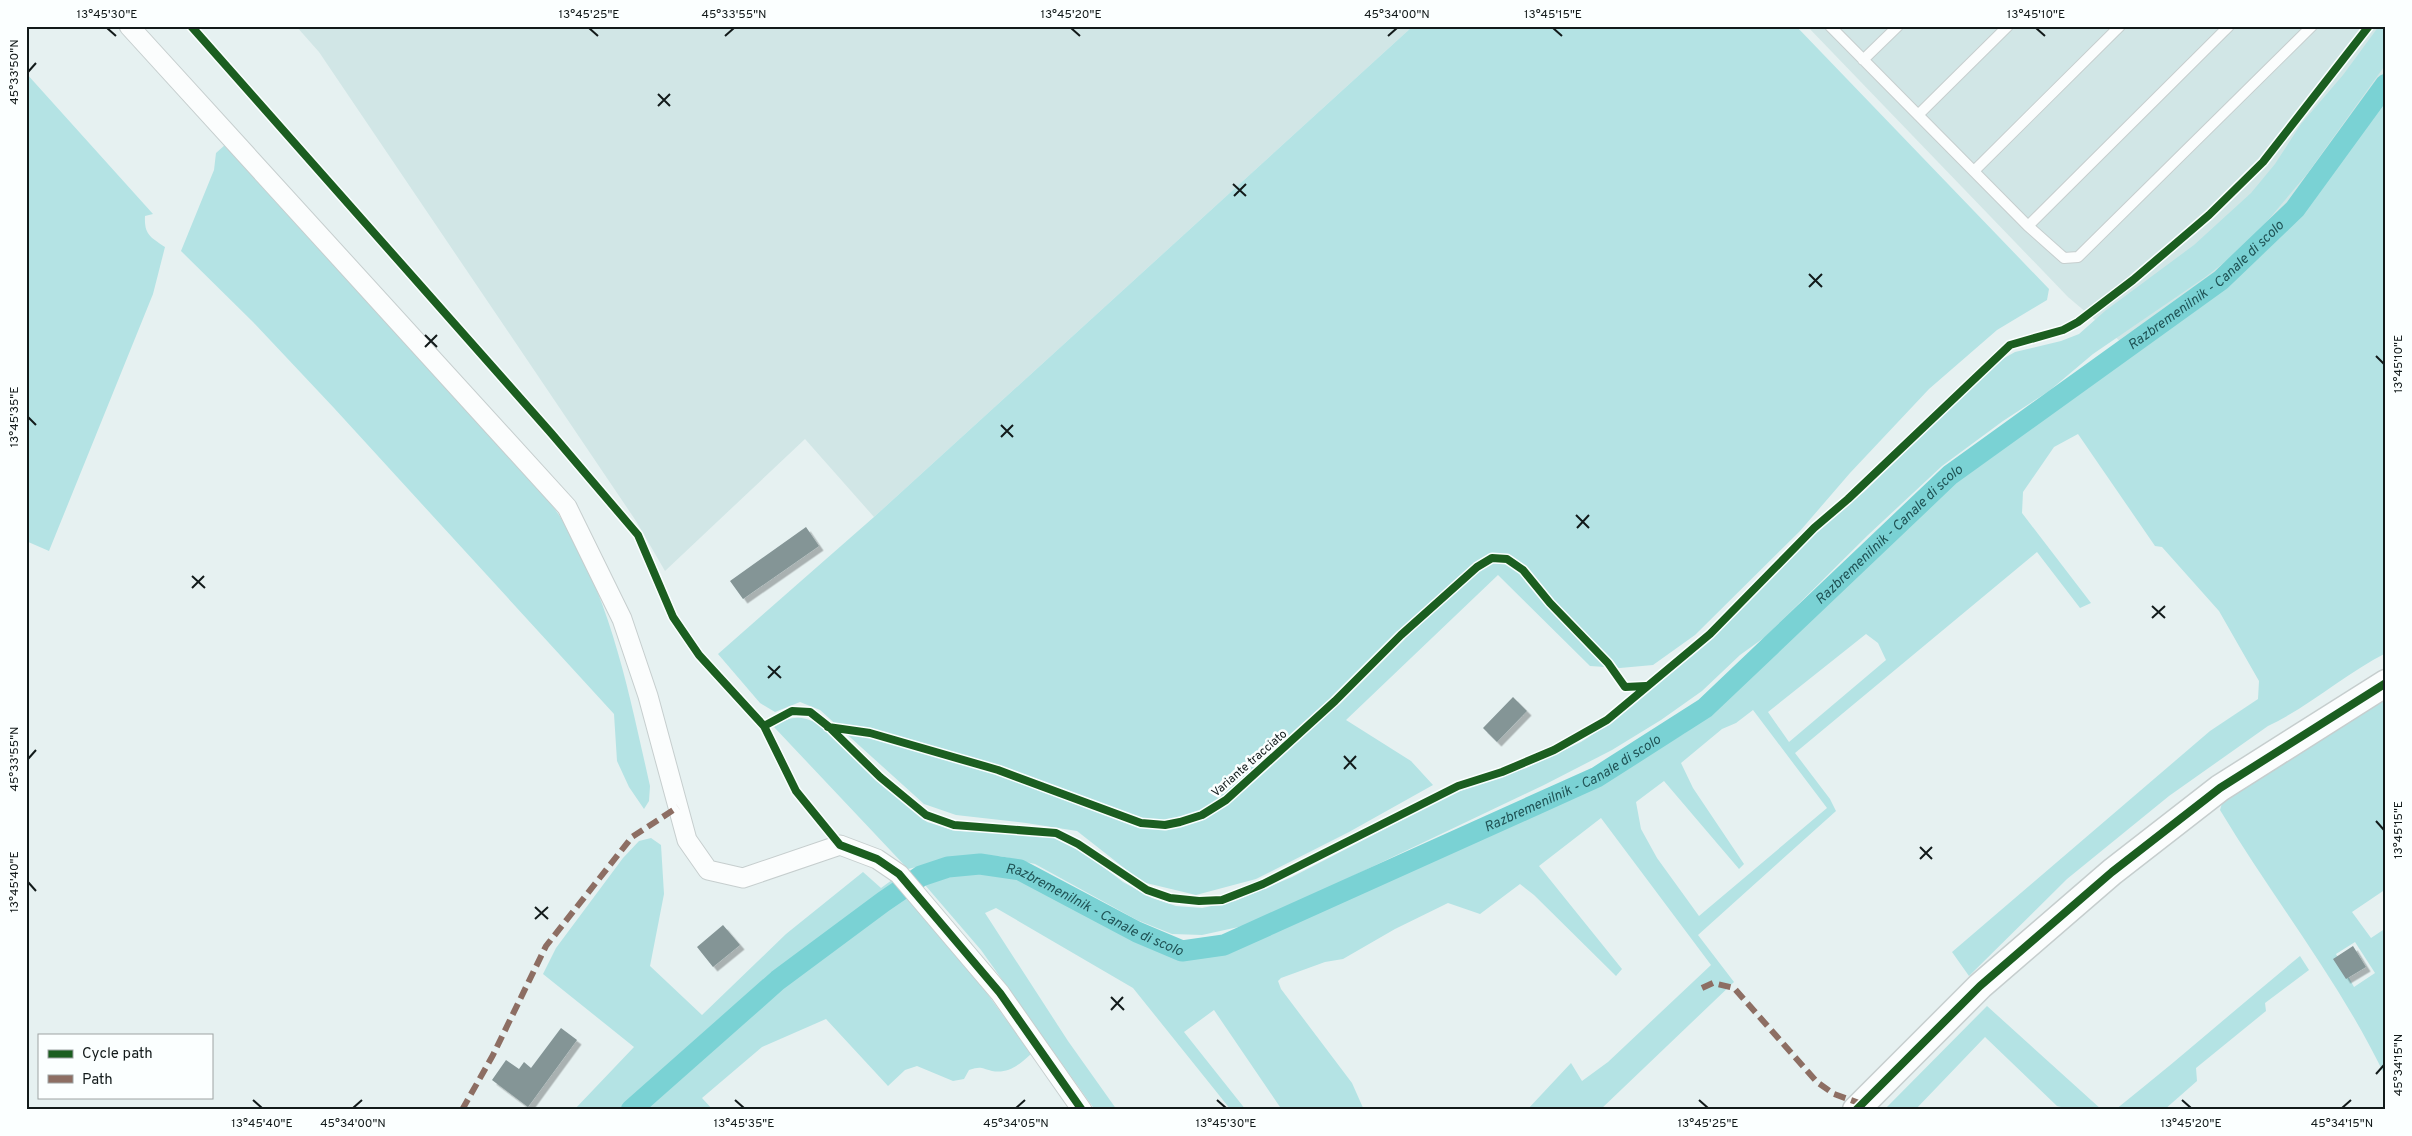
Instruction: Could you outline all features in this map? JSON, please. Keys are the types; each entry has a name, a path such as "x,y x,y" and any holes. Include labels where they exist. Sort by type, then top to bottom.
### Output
{"main road":[{"path":"1856,1110 1980,986 2112,872 2220,788 2386,683"}],"street":[{"path":"129,26 567,506 622,619 648,696 686,840 708,870 743,878 840,844 877,859 899,874 1000,993 1082,1110"}],"lane":[{"path":"1830,26 2028,226 2064,258 2078,257 2312,26"},
{"path":"1863,60 1898,26"},
{"path":"1918,115 2008,26"},
{"path":"1974,171 2120,26"},
{"path":"2028,226 2229,26"}],"shaded area":[{"path":"296,26 1413,26 874,517 805,439 665,571 636,521 319,52"},
{"path":"1413,26 1796,26 2049,289 2047,300 1997,330 1929,389 1850,473 1800,531 1695,635 1653,665 1620,668 1590,666 1498,575 1346,720 1411,761 1433,785 1349,832 1256,879 1196,895 1142,882 1077,831 956,815 924,804 820,710 800,702 775,712 760,703 718,654 874,517"},
{"path":"1807,26 2386,26 2386,84 2295,209 2221,280 2127,347 2068,297"},
{"path":"2379,26 2386,26 2386,64 2307,174 2247,245 2204,278 2093,354 2049,391 2003,421 1942,466 1868,535 1765,637 1740,655 1702,691 1661,720 1612,750 1544,785 1292,905 1243,926 1202,935 1172,934 1137,920 1035,864 1000,856 966,855 908,869 774,727 795,718 817,723 927,822 956,831 1018,833 1054,838 1081,850 1123,882 1152,898 1176,906 1202,908 1235,901 1292,877 1454,793 1526,768 1581,742 1613,721 1675,666 1715,635 1821,527 1864,492 1999,361 2015,352 2061,341 2079,334 2105,311 2194,245 2251,193 2275,164 2301,124 2343,75"},
{"path":"26,73 153,214 145,216 147,232 165,247 153,294 49,551 26,541"},
{"path":"2386,100 2386,653 2268,726 2169,796 2067,879 1969,976 1952,952 2210,731 2258,699 2259,681 2219,611 2162,547 2155,546 2078,434 2054,447 2023,492 2022,513 2091,603 2080,608 2037,552 1795,753 1830,799 1836,811 1698,935 1734,982 1600,1110 1527,1110 1571,1063 1582,1081 1608,1062 1711,965 1601,818 1539,866 1622,969 1616,976 1534,895 1520,884 1480,914 1448,903 1395,929 1343,959 1325,962 1281,978 1278,981 1281,989 1352,1083 1364,1110 1282,1110 1214,1010 1184,1032 1246,1110 1231,1110 1133,988 996,908 985,913 1068,1041 1117,1110 1095,1110 981,950 925,885 961,873 992,873 1018,877 1042,887 1137,938 1169,952 1199,955 1254,942 1314,912 1552,804 1635,763 1685,733 1719,707 1957,475 2163,333 2227,286 2266,251 2294,221","holes":["1866,634 1878,643 1886,660 1789,742 1768,712","1753,710 1827,808 1699,916 1657,858 1641,829 1636,802 1664,781 1739,869 1744,864 1693,788 1681,763 1722,729 1736,723"]},
{"path":"226,144 538,488 559,515 577,546 592,579 616,646 650,786 649,801 644,809 629,787 617,761 614,714 334,408 253,322 181,251 214,170 216,153"},
{"path":"2386,699 2386,889 2352,912 2371,938 2386,928 2386,1078 2349,1009 2328,975 2220,810 2223,800 2302,749","holes":["2355,942 2375,973 2354,987 2336,954"]},
{"path":"651,838 661,845 664,894 650,966 702,1015 786,934 863,872 881,888 892,880 968,967 1031,1054 1009,1070 998,1072 976,1068 969,1070 964,1079 953,1081 917,1066 905,1070 888,1086 826,1019 762,1047 702,1098 713,1110 574,1110 634,1047 543,974 556,948 623,858 639,841"},
{"path":"2300,956 2309,970 2265,1003 2266,1011 2196,1068 2197,1081 2164,1110 2115,1110 2162,1072"},
{"path":"1987,1006 2102,1110 2073,1110 2057,1106 1985,1037 1915,1110 1884,1110"}],"building":[{"path":"806,527 819,546 743,599 730,581"},
{"path":"1513,697 1527,711 1497,742 1483,728"},
{"path":"723,925 740,945 713,967 697,947"},
{"path":"2353,946 2366,967 2346,979 2333,959"},
{"path":"561,1028 577,1040 528,1107 492,1080 506,1060 519,1069 524,1062 531,1068"}],"waterway":[{"name":"Razbremenilnik - Canale di scolo","path":"631,1110 778,980 921,876 948,867 980,864 1020,870 1137,932 1182,951 1224,945 1597,777 1705,708 1950,475 2221,280 2295,209 2386,84"}],"marked path":[{"path":"462,1110 493,1055 546,946 632,837 678,807"},
{"path":"1702,988 1713,983 1734,988 1817,1082 1834,1094 1862,1104"}],"cycle path":[{"path":"191,26 551,433 638,535 673,617 699,655 764,726 796,791 840,845 877,859 899,874 1000,993 1082,1110"},
{"path":"764,726 792,711 810,712 829,727 880,777 926,815 954,825 1056,833 1078,844 1147,890 1170,898 1199,901 1222,900 1263,884 1458,786 1502,772 1554,750 1607,720 1710,634 1814,528 1848,499 2010,345 2063,330 2078,322 2133,280 2209,215 2263,162 2369,26"},
{"name":"Variante tracciato","path":"828,727 870,733 998,770 1141,823 1165,825 1180,822 1202,815 1226,800 1335,701 1401,635 1477,567 1492,558 1507,559 1523,570 1550,603 1608,663 1625,687 1646,686"},
{"path":"1856,1110 1980,986 2112,872 2220,788 2386,683"}]}
